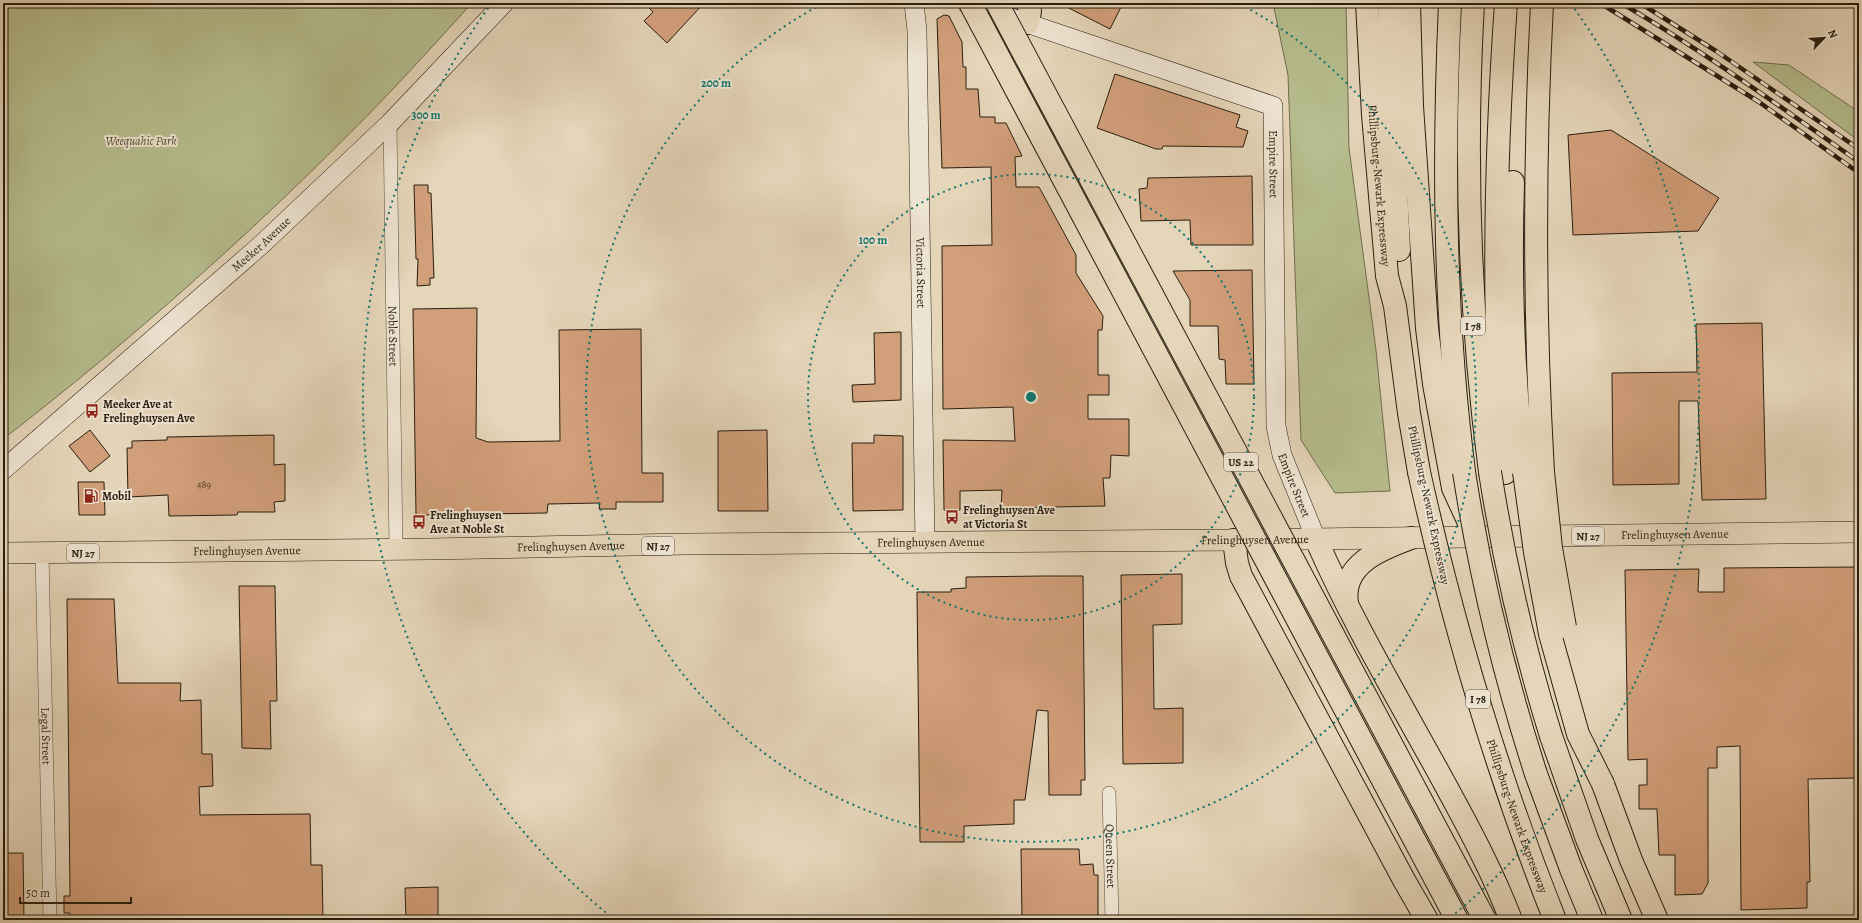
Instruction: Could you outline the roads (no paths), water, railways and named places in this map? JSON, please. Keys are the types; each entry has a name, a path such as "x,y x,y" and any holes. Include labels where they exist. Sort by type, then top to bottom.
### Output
{"highway":[{"name":"US 22","path":"970,3 1457,920"},
{"name":"US 22","path":"997,3 1485,920"},
{"name":"Phillipsburg-Newark Expressway","path":"1367,3 1393,110 1398,195 1400,276 1395,306 1409,413 1419,472 1443,573 1479,704 1512,807 1555,920"},
{"path":"1389,3 1398,195 1457,473"},
{"path":"1393,110 1409,3"},
{"path":"1445,3 1446,98"},
{"name":"I 78","path":"1450,3 1446,98 1445,184 1457,473 1473,533 1496,638 1517,715 1552,818 1592,920"},
{"name":"I 78","path":"1473,3 1468,178 1476,364 1515,472"},
{"path":"1515,472 1515,379 1512,321 1512,220 1509,83 1510,18 1520,3"},
{"path":"1542,3 1536,187 1536,320 1510,518 1551,736 1587,839 1621,920"},
{"path":"1509,83 1498,171 1496,314 1499,400 1556,657 1578,734 1603,784 1631,860 1657,920"},
{"path":"1347,603 1346,589 1351,575 1356,569 1376,553 1411,538"},
{"path":"1316,539 1361,630 1477,844 1499,888 1511,920"},
{"path":"1234,540 1237,563 1241,576 1404,880 1427,920"}],"main road":[{"name":"Frelinghuysen Avenue","path":"3,553 396,550 685,544 1234,540 1859,532"}],"street":[{"name":"Meeker Avenue","path":"3,470 261,245 390,123 504,3"},
{"name":"Victoria Street","path":"914,3 917,31 925,543"},
{"name":"Empire Street","path":"966,3 1028,13 1273,106 1276,426 1282,455 1316,539"},
{"name":"Noble Street","path":"390,123 396,550"},
{"name":"Legal Street","path":"42,553 50,920"},
{"name":"Queen Street","path":"1110,793 1112,920"}],"railway":[{"path":"1600,3 1759,102 1859,173"},
{"path":"1621,3 1652,21 1712,60 1859,162"},
{"path":"1640,3 1716,51 1859,149"}],"place":[{"name":"Meeker Ave at Frelinghuysen Ave","path":"92,411"},
{"name":"Mobil","path":"91,496"},
{"name":"Frelinghuysen Ave at Victoria St","path":"952,517"},
{"name":"Frelinghuysen Ave at Noble St","path":"419,522"}],"park label":[{"name":"Weequahic Park","path":"141,141"}]}
